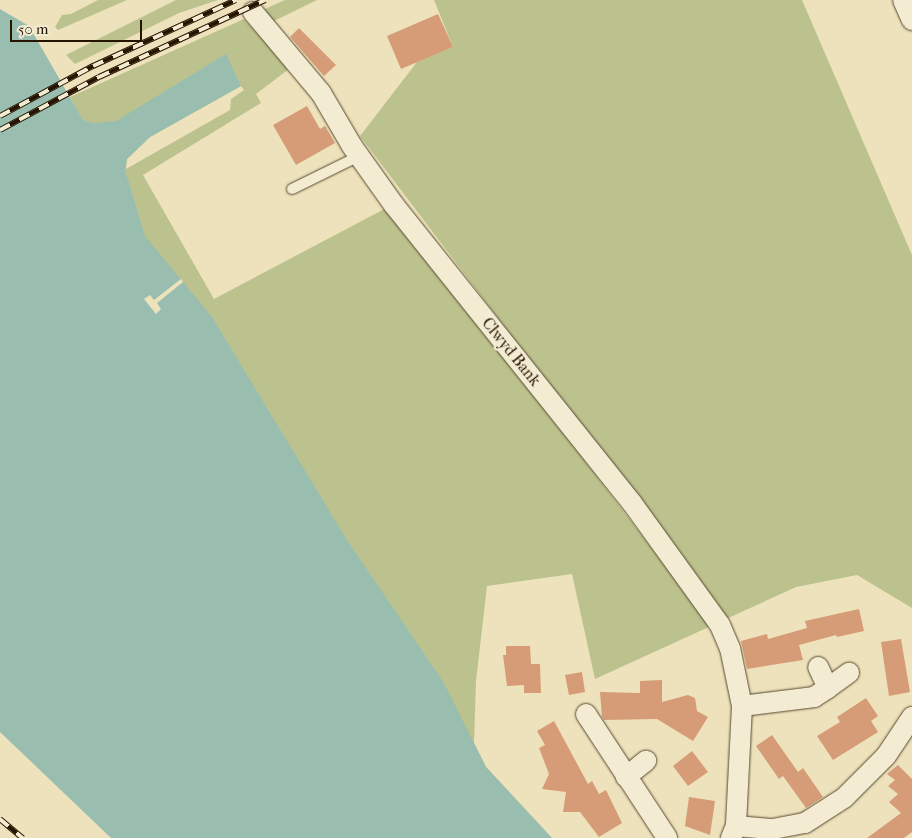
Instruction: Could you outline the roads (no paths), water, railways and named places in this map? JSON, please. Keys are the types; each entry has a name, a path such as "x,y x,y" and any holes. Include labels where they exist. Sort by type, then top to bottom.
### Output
{"street":[{"path":"903,0 912,20"},
{"name":"Clwyd Bank","path":"253,12 321,94 359,156 701,595 720,625 730,648 742,706 734,832"},
{"path":"818,667 828,688"},
{"path":"742,706 795,702 828,688 849,672"},
{"path":"586,714 667,838"},
{"path":"734,832 773,829 805,823 834,805 886,756 912,717"},
{"path":"626,777 646,761"}],"lane":[{"path":"292,189 359,156"}],"tram line":[{"path":"0,819 23,838"}],"railway":[{"path":"0,116 93,66 236,0"},
{"path":"0,130 99,77 265,0"},
{"path":"0,819 23,838"}]}
